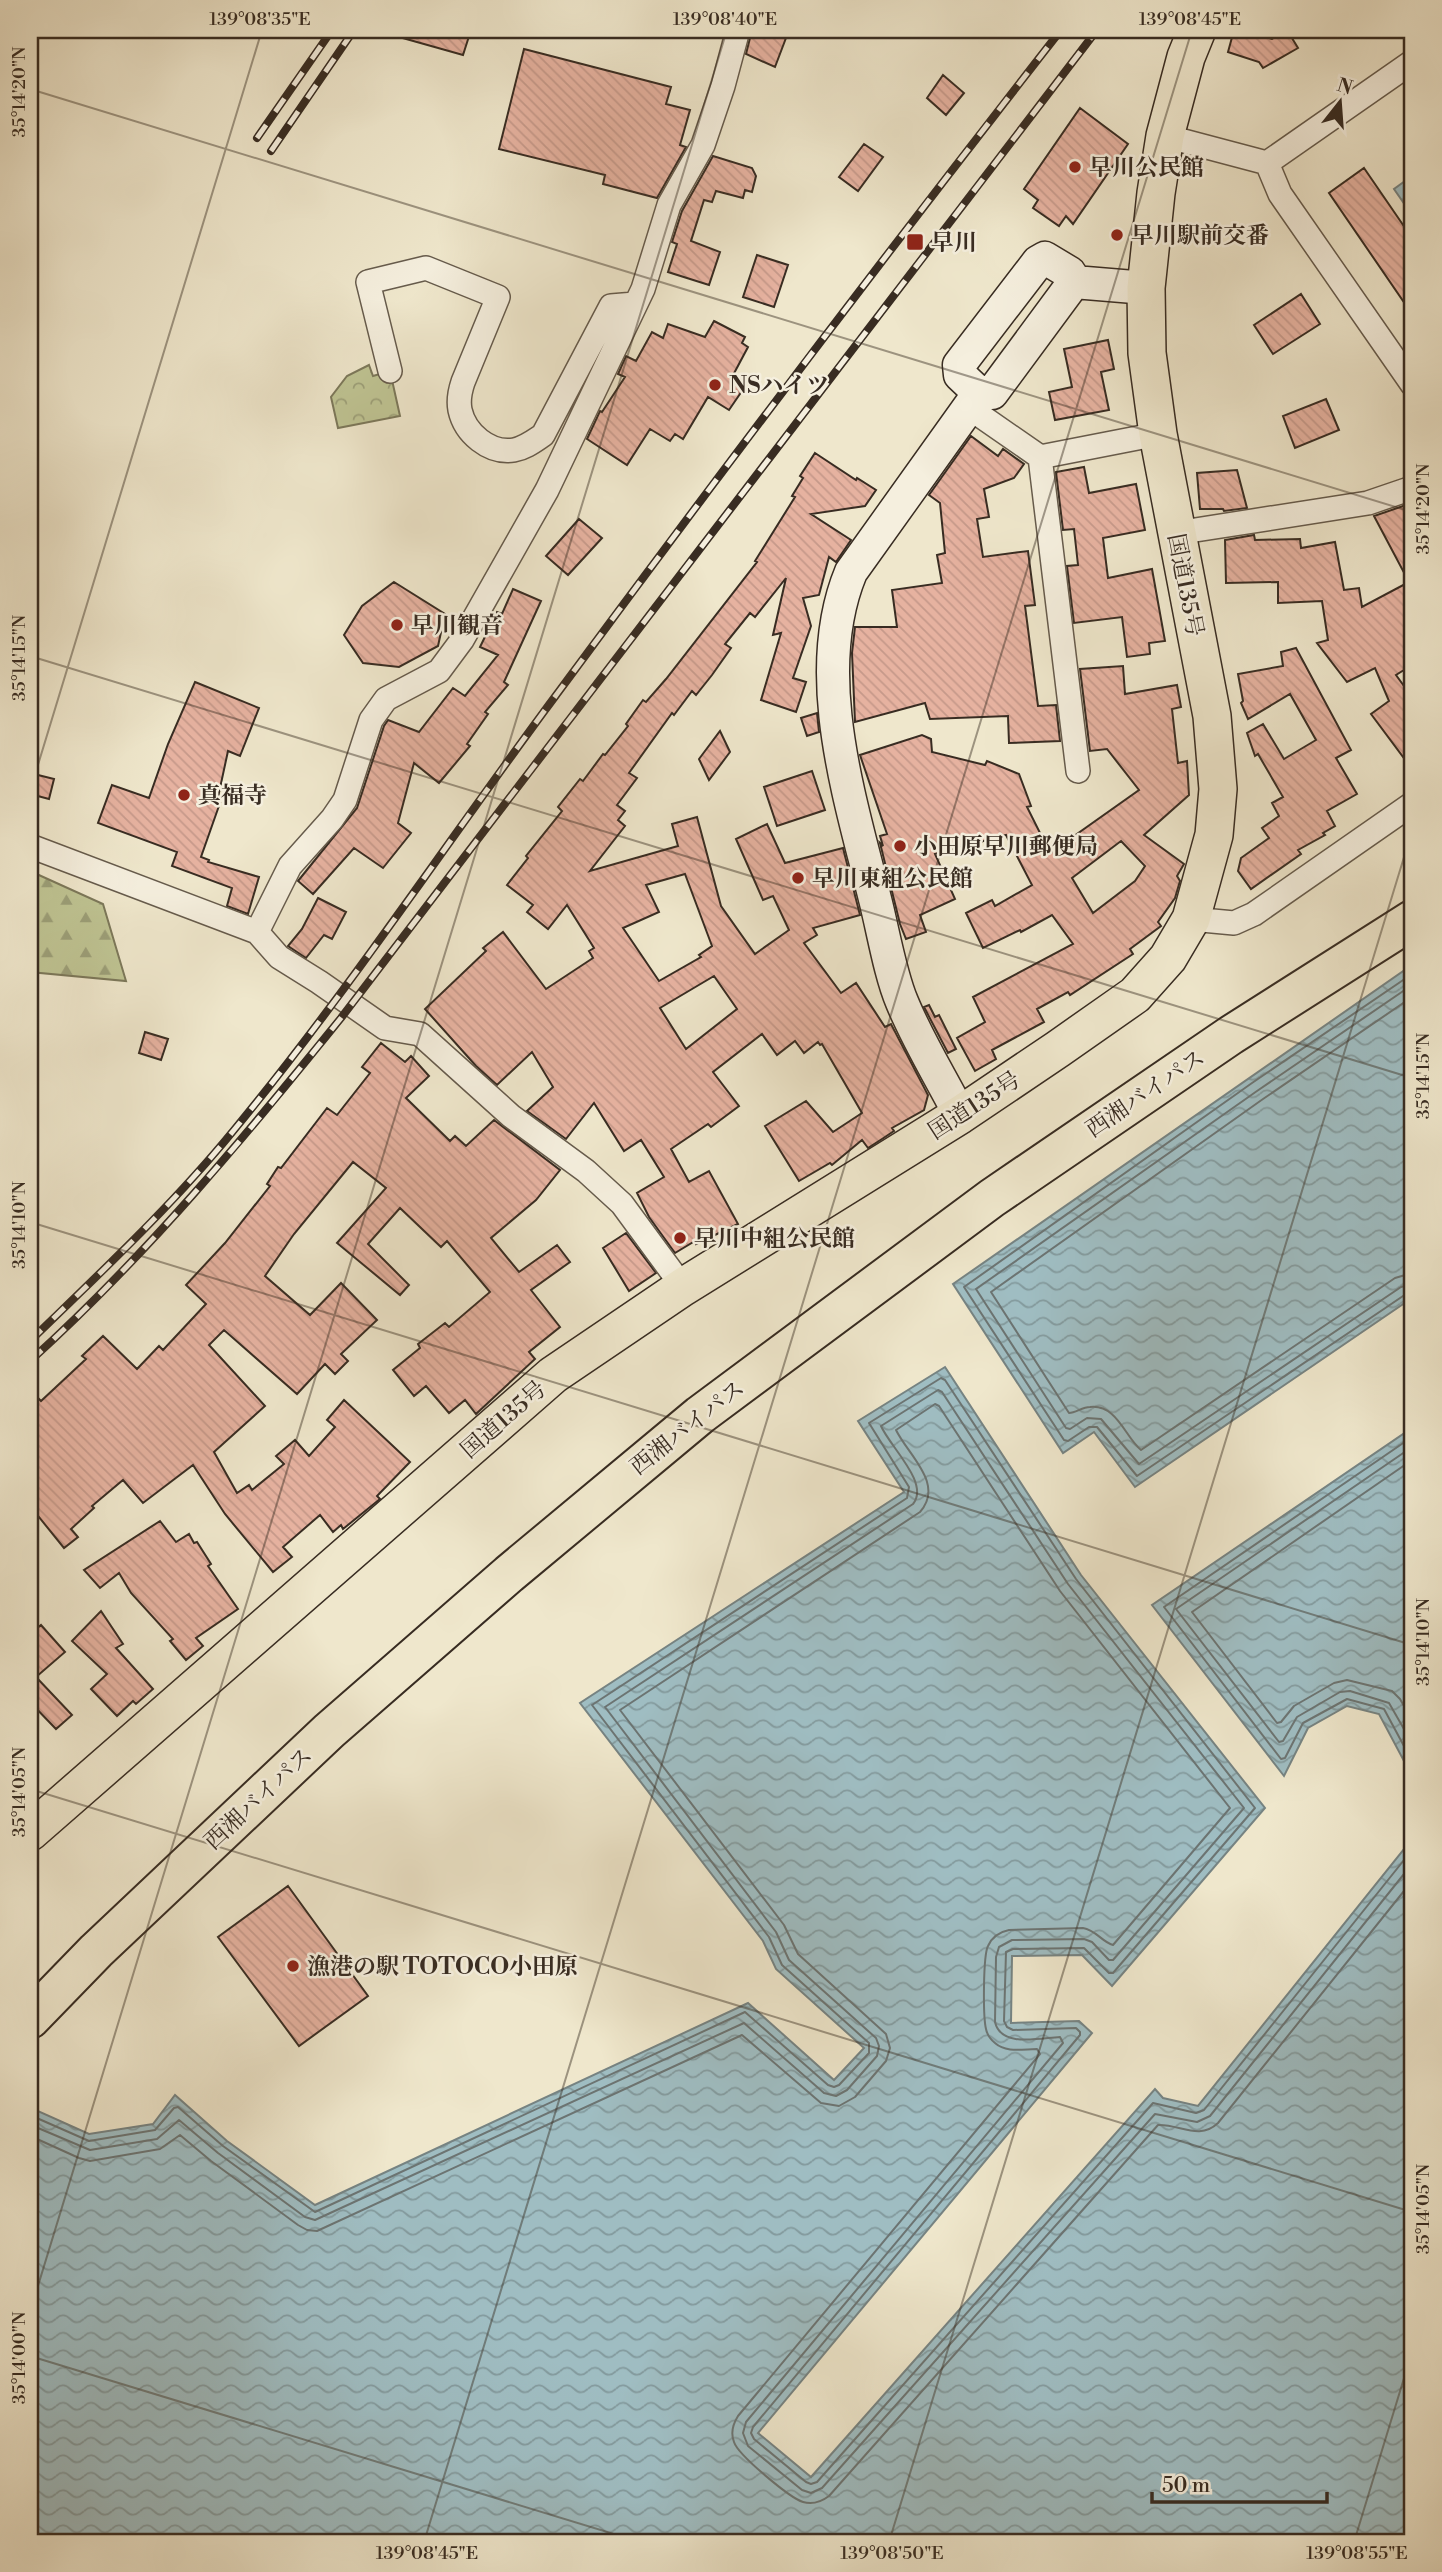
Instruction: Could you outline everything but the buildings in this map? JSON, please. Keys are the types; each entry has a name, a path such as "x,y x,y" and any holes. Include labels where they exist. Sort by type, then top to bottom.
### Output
{"highway":[{"name":"国道135号","path":"30,1832 553,1375 683,1287 960,1115 1135,995 1168,958 1191,919 1214,835 1218,789 1212,716 1158,434 1147,353 1146,288 1156,193 1166,136 1186,57 1197,30"},
{"name":"西湘バイパス","path":"30,2003 100,1931 332,1711 501,1565 692,1406 995,1178 1234,1015 1412,904"},
{"name":"西湘バイパス","path":"30,2019 96,1951 329,1731 509,1574 700,1415 992,1198 1231,1035 1412,919"}],"main road":[{"path":"974,400 960,374 959,365 1038,262 1045,258 1058,265 1070,273 1074,282"},
{"path":"1074,282 1146,288"},
{"path":"960,1115 901,1001 837,736 833,671 836,627 841,596 851,572 974,400 992,393 1074,282"}],"street":[{"path":"257,932 290,866 332,819 345,800 371,720 386,699 439,671 468,630 547,490 643,289 669,205 703,145 713,121 738,30"},
{"path":"1166,136 1267,163 1412,62"},
{"path":"1267,163 1280,194 1412,384"},
{"path":"390,371 368,282 426,268 498,297 463,382 459,396 460,412 470,430 483,443 499,451 514,450 527,446 544,435 611,306 635,304"},
{"path":"974,400 1040,457 1078,771"},
{"path":"1040,457 1158,434"},
{"path":"1176,533 1368,503 1412,488"},
{"path":"1191,919 1234,923 1254,914 1412,803"},
{"path":"30,846 257,932 279,957 385,1028 420,1034 511,1116 586,1171 622,1204 683,1287"}],"green space":[{"path":"369,365 373,376 390,371 400,416 338,428 331,397 347,376"},
{"path":"30,871 103,904 126,981 30,972"}],"water":[{"path":"1412,176 1412,215 1394,189"},
{"path":"1412,965 1412,1298 1135,1487 1094,1432 1063,1453 953,1284"},
{"path":"945,1367 1081,1575 1265,1808 1112,1986 1082,1955 1012,1956 1011,2023 1079,2021 1092,2033 758,2433 811,2477 1155,2089 1163,2098 1198,2106 1412,1839 1412,2542 30,2542 30,2114 38,2111 89,2134 153,2124 175,2095 227,2141 315,2205 748,2003 834,2080 864,2048 776,1969 763,1941 580,1703 904,1492 858,1421"},
{"path":"1412,1428 1412,1776 1379,1714 1347,1706 1308,1728 1284,1776 1152,1605"}],"railway":[{"path":"257,138 332,30"},
{"path":"271,151 354,30"},
{"path":"30,1341 186,1185 276,1078 679,530 1061,30"},
{"path":"30,1361 113,1280 192,1196 341,1018 1097,30"}],"place":[{"name":"早川公民館","path":"1075,167"},
{"name":"早川駅前交番","path":"1117,235"},
{"name":"早川","path":"915,242"},
{"name":"NSハイツ","path":"715,385"},
{"name":"早川観音","path":"397,625"},
{"name":"真福寺","path":"184,795"},
{"name":"小田原早川郵便局","path":"900,846"},
{"name":"早川東組公民館","path":"798,878"},
{"name":"早川中組公民館","path":"680,1238"},
{"name":"漁港の駅 TOTOCO小田原","path":"293,1966"}]}
